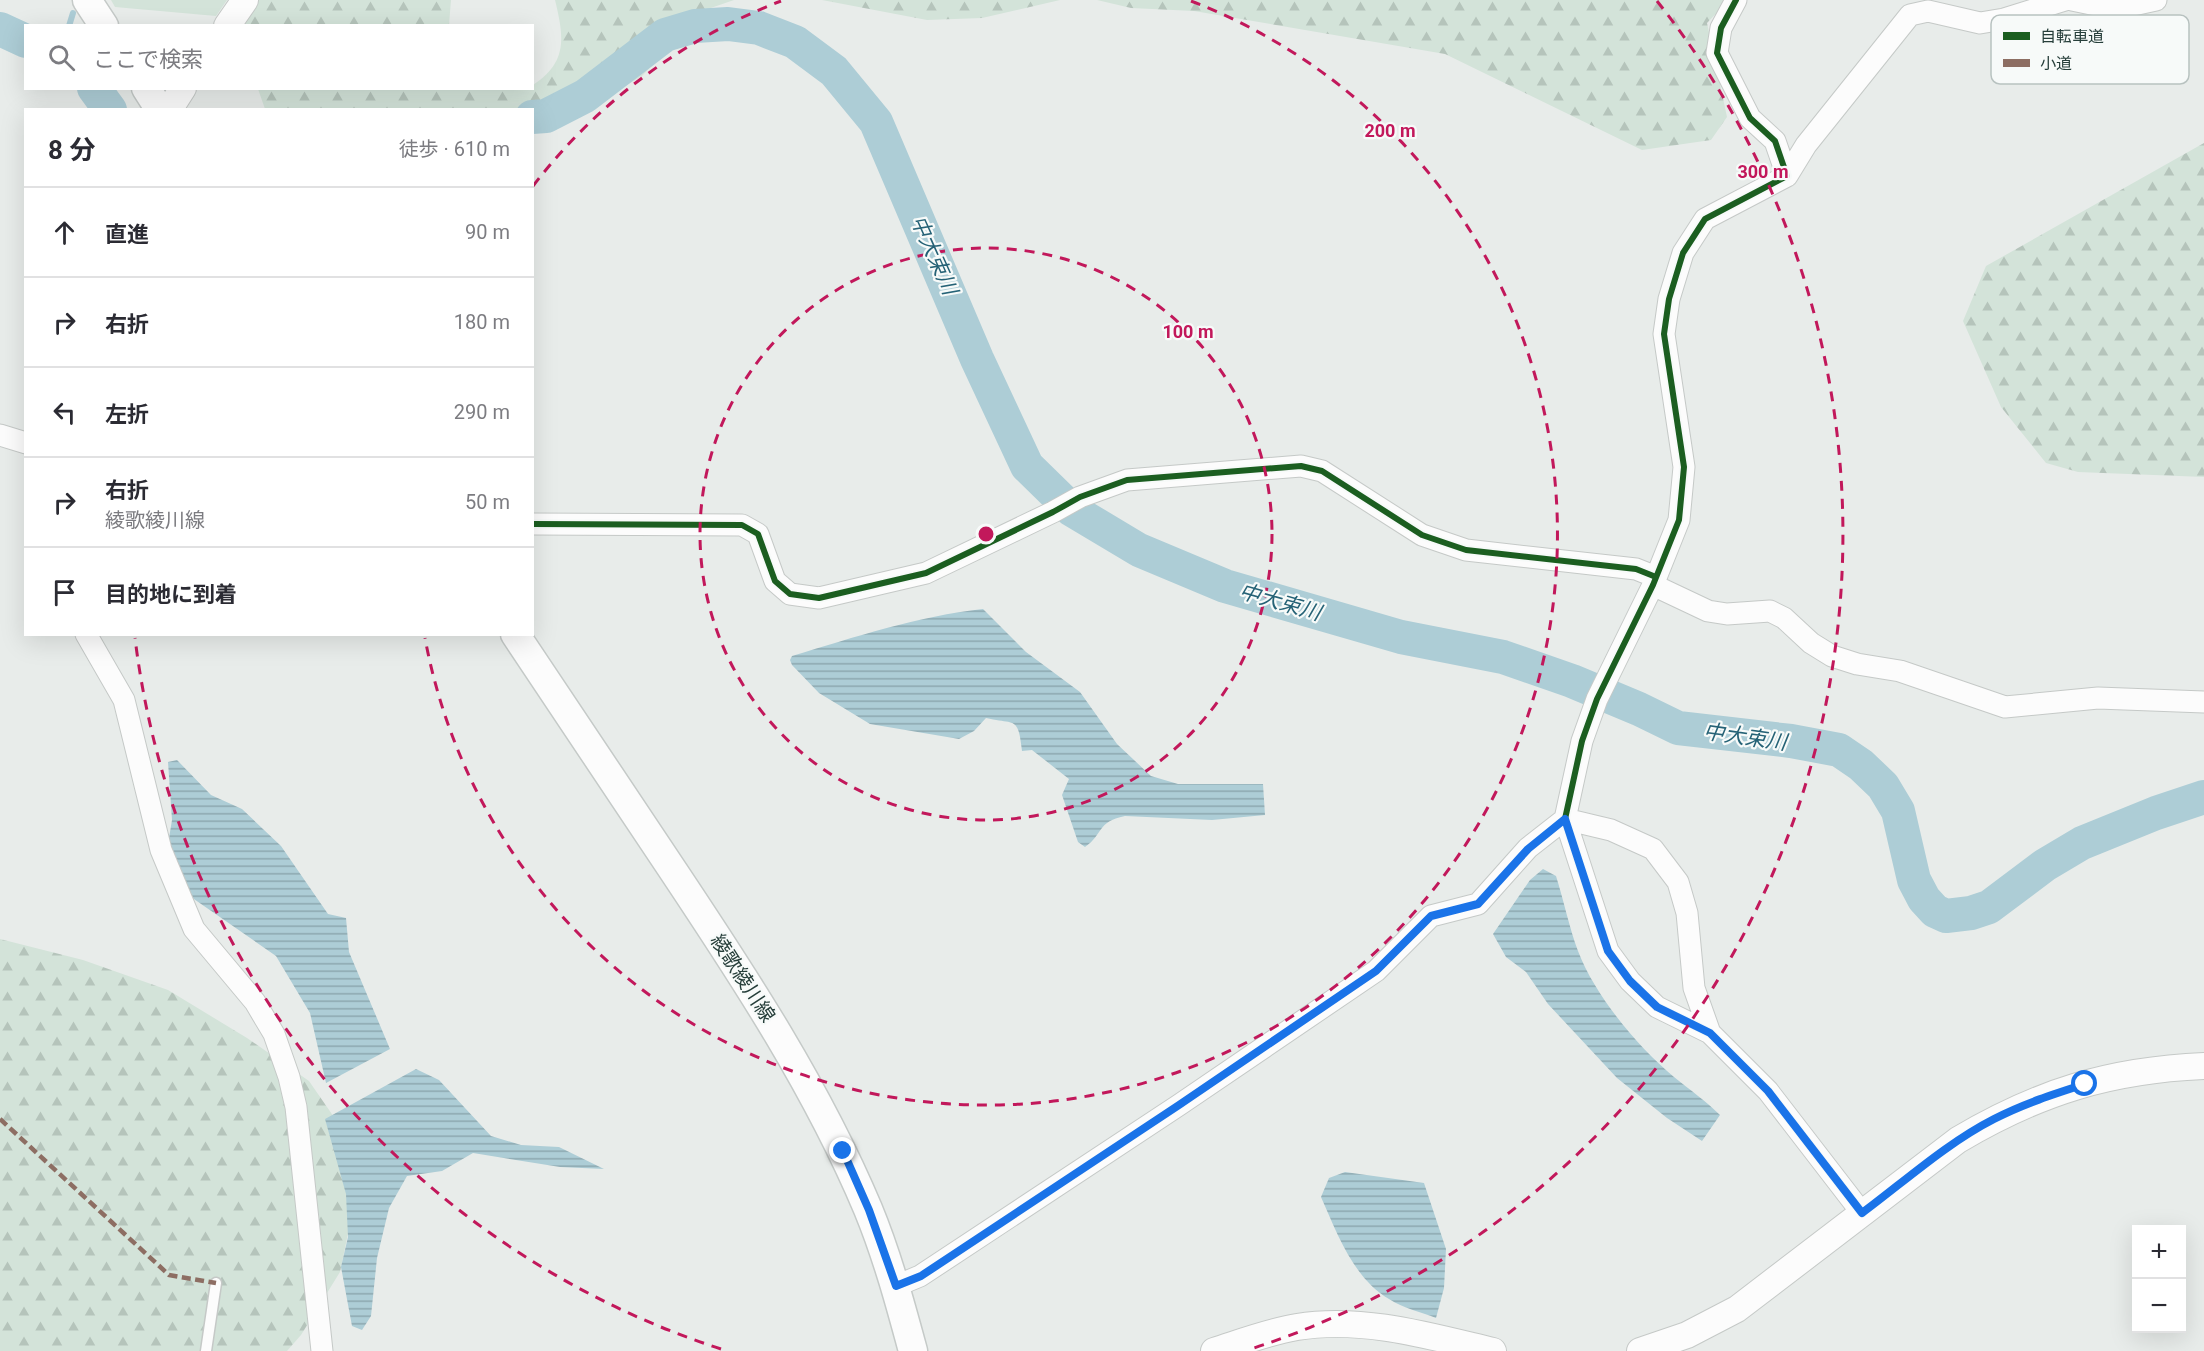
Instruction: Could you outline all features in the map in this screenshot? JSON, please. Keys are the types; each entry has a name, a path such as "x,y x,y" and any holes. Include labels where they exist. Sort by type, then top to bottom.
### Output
{"main road":[{"path":"87,0 103,24"},
{"path":"147,90 159,108"},
{"name":"綾歌綾川線","path":"516,636 735,963 792,1054 847,1161 869,1210 896,1286 913,1351"}],"street":[{"path":"228,24 245,0"},
{"path":"1737,0 1721,28 1717,53 1750,118 1775,141 1787,176"},
{"path":"2017,15 2065,0"},
{"path":"2072,0 2115,9 2156,0"},
{"path":"1862,1213 1768,1091 1710,1033 1657,1007 1630,981 1608,951 1565,819 1582,741 1597,699 1655,581 1679,520 1684,467 1664,334 1669,299 1683,253 1705,219 1787,176 1806,145 1910,15 1928,11 1980,23 1991,21"},
{"path":"170,108 182,90"},
{"path":"0,435 24,442"},
{"path":"534,524 742,525 758,534 775,581 790,594 819,598 926,573 1080,497 1127,480 1301,466 1322,471 1422,535 1466,550 1635,569 1708,611 1727,614 1770,611 1784,618 1811,643 1832,656 1857,664 1900,671 2005,707 2098,698 2204,702"},
{"path":"87,636 124,700 161,850 194,929 255,1002 274,1034 285,1066 296,1107 322,1351"},
{"path":"896,1286 921,1276 1376,971 1431,916 1478,904 1528,849 1565,819"},
{"path":"1565,819 1611,830 1653,849 1678,882 1687,913 1694,988 1710,1033"},
{"path":"1640,1351 1690,1343 1958,1140 1994,1119 2033,1101 2126,1073 2204,1066"},
{"path":"1214,1351 1266,1333 1327,1323 1388,1328 1492,1351"}],"lane":[{"path":"206,1351 216,1283"}],"green space":[{"path":"111,0 227,0 216,16 115,7"},
{"path":"258,0 451,0 449,24 243,24"},
{"path":"555,0 734,0 705,10 642,76 578,114 534,114 534,108 265,108 258,90 534,90 534,84 544,76 558,58 560,26"},
{"path":"822,0 1060,0 982,18 927,20"},
{"path":"1097,0 1729,0 1707,23 1727,117 1711,140 1642,150 1445,54 1194,11 1131,8"},
{"path":"2204,143 2204,477 2078,472 2046,463 2001,407 1963,321 1986,266"},
{"path":"0,939 83,960 168,990 247,1038 309,1081 345,1133 356,1195 340,1272 301,1335 287,1351 0,1351"}],"water":[{"path":"983,609 1026,652 1080,692 1117,744 1151,776 1178,784 1263,784 1265,815 1212,820 1125,816 1105,825 1085,847 1078,842 1062,795 1069,779 1032,750 1022,751 1019,732 1013,724 986,718 974,731 959,739 870,724 819,693 790,660 792,656 887,628"},
{"path":"177,760 211,795 242,809 281,846 328,914 346,918 349,952 390,1049 326,1083 310,1013 276,956 191,897 168,844 172,820 168,762"},
{"path":"1543,869 1556,876 1578,951 1606,1003 1632,1036 1660,1065 1720,1115 1702,1141 1667,1118 1617,1078 1548,1004 1526,972 1506,957 1493,934 1530,880"},
{"path":"416,1069 439,1080 491,1136 521,1145 559,1147 604,1169 560,1167 473,1153 442,1171 407,1176 389,1208 377,1258 371,1316 362,1330 352,1326 341,1267 348,1237 346,1194 325,1119"},
{"path":"1345,1172 1424,1183 1446,1249 1444,1288 1436,1318 1389,1299 1376,1290 1356,1267 1321,1197 1329,1178"}],"waterway":[{"path":"70,24 73,13"},
{"name":"中大束川","path":"534,117 546,116 585,96 665,35 695,26 728,24 759,28 795,42 834,71 876,122 977,359 1027,466 1072,510 1139,550 1225,586 1401,637 1503,657 1572,681 1678,728 1791,741 1839,750 1861,765 1883,786 1898,811 1914,880 1924,899 1935,911 1946,916 1971,913 1989,907 2045,865 2082,843 2156,813 2204,797"},
{"name":"中大束川","path":"0,29 24,40"},
{"name":"中大束川","path":"95,90 109,108"}],"marked path":[{"path":"0,1119 169,1275 216,1283"}],"cycle path":[{"path":"1736,0 1721,28 1717,53 1750,118 1775,141 1787,176 1705,219 1683,253 1669,299 1664,334 1684,467 1679,520 1653,585 1597,699 1582,741 1565,819 1608,951 1630,981 1657,1007 1710,1033 1768,1091 1862,1213"},
{"path":"534,524 742,525 758,534 775,581 790,594 819,598 926,573 1080,497 1127,480 1301,466 1322,471 1422,535 1466,550 1636,569 1656,577"}],"route":[{"path":"843,1151 869,1210 896,1286 921,1276 1376,971 1431,916 1478,904 1528,849 1565,819 1608,951 1630,981 1657,1007 1710,1033 1768,1091 1862,1213 1958,1140 1994,1119 2033,1101 2085,1084"}]}
